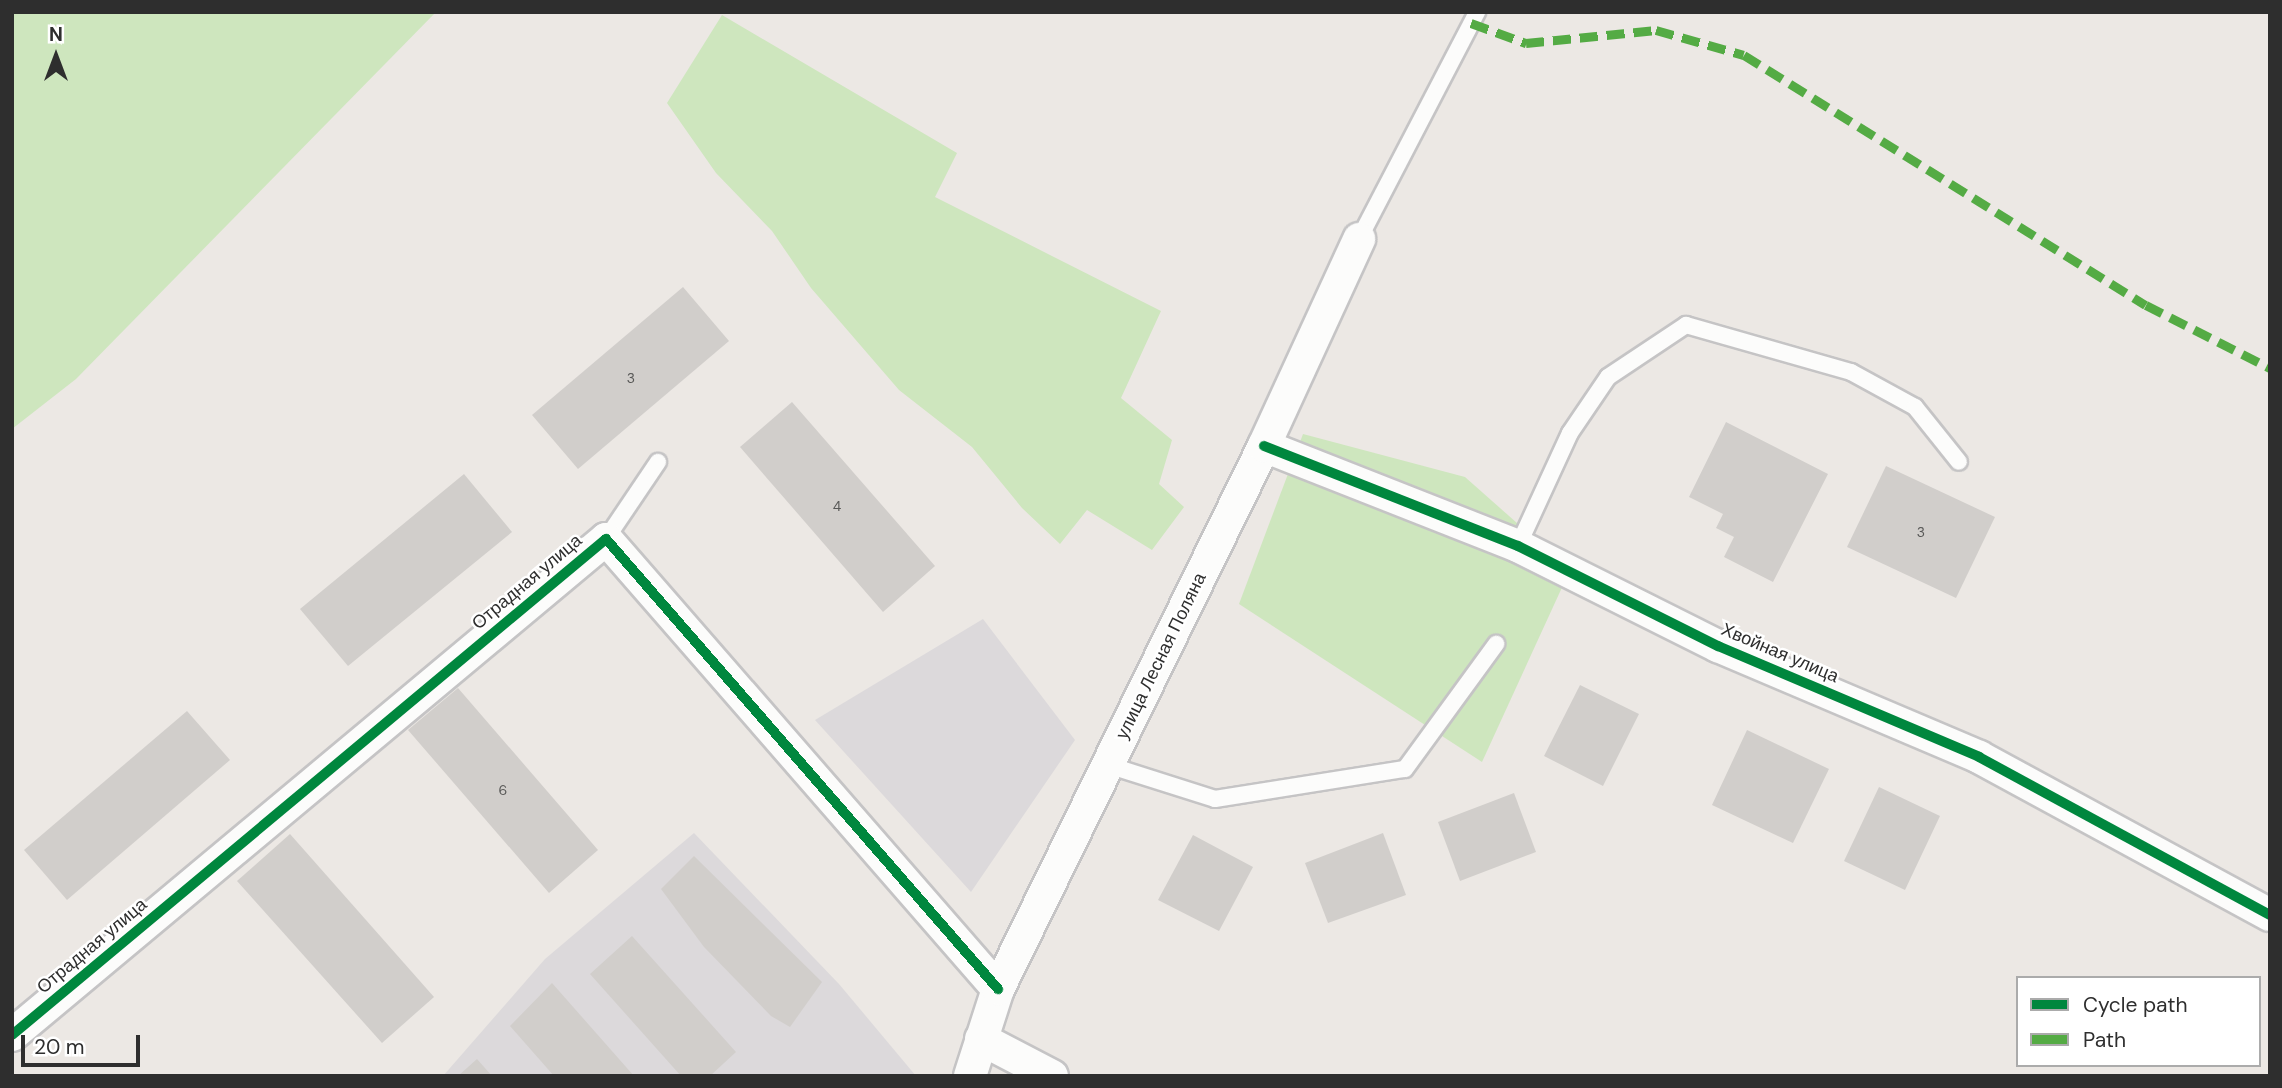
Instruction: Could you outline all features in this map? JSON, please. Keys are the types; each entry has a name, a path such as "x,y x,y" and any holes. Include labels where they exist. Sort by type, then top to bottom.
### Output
{"street":[{"name":"улица Лесная Поляна","path":"970,1076 998,989 1264,446 1359,239"},
{"name":"Хвойная улица","path":"1264,446 1518,546 1718,646 1979,757 2270,915"},
{"name":"Отрадная улица","path":"12,1035 606,539 998,989"},
{"path":"981,1039 1052,1076"}],"lane":[{"path":"1359,239 1477,12"},
{"path":"1518,546 1570,433 1608,377 1686,326 1851,372 1915,407 1959,462"},
{"path":"606,539 658,462"},
{"path":"1108,765 1215,799 1405,769 1496,644"}],"shaded area":[{"path":"983,619 1075,740 971,892 815,720"},
{"path":"694,833 839,984 916,1076 443,1076 545,959"}],"green space":[{"path":"12,12 436,12 76,379 12,429"},
{"path":"722,15 957,153 935,197 1161,311 1121,398 1172,440 1159,484 1184,507 1152,550 1087,510 1060,544 1022,508 972,447 899,390 811,288 772,231 716,173 667,103"},
{"path":"1303,434 1465,477 1570,570 1482,762 1239,604"}],"building":[{"path":"683,287 729,341 578,469 532,415"},
{"path":"792,402 935,566 883,612 740,447"},
{"path":"1726,422 1828,474 1773,582 1724,557 1734,537 1716,528 1723,514 1689,497"},
{"path":"1886,466 1995,517 1956,598 1847,547"},
{"path":"464,474 512,532 348,666 300,609"},
{"path":"1580,685 1639,714 1603,786 1544,756"},
{"path":"458,688 598,850 549,893 408,730"},
{"path":"187,711 230,760 67,900 24,850"},
{"path":"1747,730 1829,769 1793,843 1712,805"},
{"path":"1879,787 1940,816 1905,890 1844,861"},
{"path":"1514,793 1536,852 1460,881 1438,822"},
{"path":"1383,833 1406,895 1328,923 1305,863"},
{"path":"290,834 434,997 382,1043 237,881"},
{"path":"1193,835 1253,867 1219,931 1158,900"},
{"path":"694,856 822,982 790,1027 771,1016 704,947 661,889"},
{"path":"632,936 736,1052 710,1076 681,1076 590,974"},
{"path":"552,983 634,1076 554,1076 510,1026"},
{"path":"477,1059 492,1076 458,1076"}],"marked path":[{"path":"1471,23 1526,43 1656,30 1744,55 2146,305 2270,368"}],"cycle path":[{"path":"1264,446 1518,546 1718,646 1979,757 2270,915"},
{"path":"12,1035 606,539 998,989"}]}
